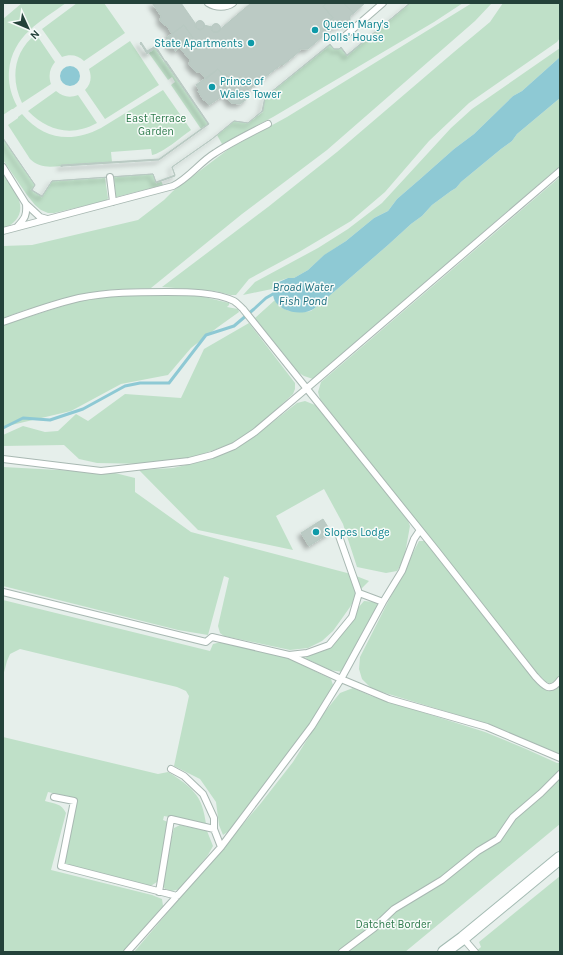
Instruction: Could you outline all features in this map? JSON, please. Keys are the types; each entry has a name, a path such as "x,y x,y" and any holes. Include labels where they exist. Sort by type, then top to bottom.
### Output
{"main road":[{"path":"444,952 560,858"}],"lane":[{"path":"208,3 213,6 226,7 233,3"},
{"path":"345,36 383,3"},
{"path":"3,231 173,186 186,178 215,152 268,124"},
{"path":"3,168 26,204 40,217 47,219"},
{"path":"3,459 101,471 189,461 201,459 223,451 255,432 560,171"},
{"path":"110,178 113,202"},
{"path":"18,227 24,219 26,204"},
{"path":"3,322 65,302 117,292 182,292 207,294 236,302 542,684 550,688 554,687 560,680"},
{"path":"127,952 221,847 312,726 342,679 383,602 402,571 414,539 420,530"},
{"path":"289,655 306,653 328,645 352,617 359,593 339,536"},
{"path":"3,592 206,642 212,637 289,655 389,699 487,727 560,758"},
{"path":"359,593 383,602"},
{"path":"171,769 184,776 203,794 214,818 214,829 221,847"},
{"path":"342,952 374,928 394,909 442,880 478,851 498,839 513,817 560,774"},
{"path":"54,797 74,801 61,866 177,896"},
{"path":"159,892 171,820 214,829"},
{"path":"463,938 476,952"}],"green space":[{"path":"22,3 66,3 29,31 16,48 11,59 9,80 10,89 17,106 3,115 3,19"},
{"path":"77,3 104,3 125,33 84,61 79,57 74,56 62,57 42,29"},
{"path":"410,3 463,3 434,22 273,117 222,144 217,135 234,121 248,123 263,112 265,97 330,45 334,49 341,48 347,55"},
{"path":"472,3 492,3 475,21 327,150 242,214 151,288 108,290 81,295 25,310 3,318 3,246 32,245 138,220 173,191 230,148 287,117"},
{"path":"503,3 560,3 560,38 557,42 469,103 429,141 385,192 351,221 299,252 249,279 236,295 215,291 162,287 268,207 337,152 490,22"},
{"path":"36,34 55,62 50,72 51,84 22,103 16,84 16,66 23,48"},
{"name":"East Terrace Garden","path":"130,41 159,85 105,119 85,90 89,85 90,80 89,69"},
{"name":"East Terrace Garden","path":"155,48 208,124 201,129 171,85 175,82 172,77 168,80 148,52"},
{"path":"560,48 560,57 522,91 513,96 474,134 454,149 397,199 388,211 374,218 346,241 323,256 308,270 294,278 279,281 272,289 243,295 255,282 318,248 348,229 382,203 451,128 472,109"},
{"name":"East Terrace Garden","path":"163,90 191,130 167,148 152,155 151,149 111,152 112,162 48,167 37,164 30,159 8,125 22,114 31,123 49,134 69,137 80,136 101,128"},
{"name":"East Terrace Garden","path":"56,91 61,95 78,95 97,123 78,130 60,130 44,123 28,111"},
{"path":"560,98 560,166 313,379 299,373 255,318 275,300 280,307 289,311 311,311 422,216 432,205 456,188 461,182 512,141 517,134"},
{"path":"3,139 35,185 32,190 42,197 52,181 105,178 107,200 54,213 48,213 41,210 27,195 3,160"},
{"path":"153,174 156,183 161,181 163,185 116,197 114,177"},
{"path":"3,175 19,201 20,211 19,216 13,223 3,228"},
{"path":"560,177 560,672 559,677 552,684 546,682 539,675 320,399 318,392 321,382"},
{"path":"125,295 200,296 229,303 227,307 238,309 239,312 191,348 168,375 121,384 71,411 3,427 3,325 82,300"},
{"path":"249,323 295,383 295,389 293,394 257,427 231,444 188,459 147,464 97,463 79,459 64,445 3,446 3,435 23,426 45,432 58,431 76,414 88,421 125,394 181,398 204,349"},
{"path":"305,401 315,405 407,518 410,526 404,559 397,571 386,573 357,567 343,524 324,489 276,516 293,550 198,530 139,470 173,468 208,460 221,455 251,439 297,403"},
{"path":"3,467 115,473 135,478 135,492 191,532 351,574 369,581 359,591 333,631 322,641 308,648 290,650 224,636 220,633 218,626 229,578 224,576 208,635 178,630 3,586"},
{"path":"419,541 426,541 547,690 555,689 560,684 560,754 528,742 494,726 372,689 362,679 359,669 360,657"},
{"path":"3,600 210,651 213,644 221,642 288,658 331,679 334,688 283,764 229,831 223,835 219,825 216,802 200,779 174,766 189,696 186,691 177,687 20,649 10,654 3,676"},
{"path":"364,601 376,602 379,609 343,672 330,670 305,658 332,641"},
{"name":"Datchet Border","path":"353,688 371,696 485,732 560,763 560,824 405,952 134,952 261,803 293,762 323,714 340,693"},
{"path":"3,737 158,774 168,772 188,786 200,800 206,824 164,816 163,820 168,822 157,882 149,887 70,868 62,858 77,799 48,792 45,801 55,803 62,807 66,813 51,870 152,895 162,899 163,906 123,952 3,952"},
{"path":"180,825 207,831 213,846 208,855 180,889 172,891 165,889 161,882 174,828"},
{"path":"560,876 560,952 475,952 481,947 479,942"}],"water":[{"name":"Broad Water Fish Pond","path":"560,57 560,98 517,134 512,141 461,182 456,188 432,205 422,216 310,311 289,311 276,303 272,289 279,282 288,278 294,278 308,270 324,255 346,241 374,218 388,211 397,199 454,149 474,134 513,96 522,91"},
{"path":"70,66 77,69 80,76 77,83 70,86 63,83 60,76 63,69"}],"building":[{"name":"State Apartments","path":"152,3 181,3 195,23 197,29 201,30 204,25 212,27 211,29 213,32 217,32 251,3 327,3 323,6 333,18 331,19 336,25 308,49 299,49 300,51 283,65 282,64 248,90 243,84 233,83 225,73 223,75 218,69 206,79 200,72 196,72 189,64 190,60 179,47 193,38 184,25 172,34 167,26 160,20 161,16"},
{"path":"327,3 343,3 354,13 350,16 350,21 346,24 341,24 338,27 323,6"},
{"path":"343,3 365,3 354,13"},
{"path":"410,3 347,56 341,48 339,49 341,47 347,55"},
{"path":"200,20 205,25 200,30 195,25"},
{"path":"214,24 218,24 220,28 218,32 214,32 212,30 212,26"},
{"path":"184,25 193,38 175,51 174,48 171,48 166,38"},
{"path":"141,42 147,51 155,45 209,124 159,160 61,167 61,165 159,159 208,124 155,48 147,54 140,43"},
{"path":"330,44 334,49 330,45 265,97"},
{"name":"Prince of Wales Tower","path":"218,69 223,75 225,73 232,81 226,86 228,88 227,93 209,105 205,100 204,101 196,85"},
{"path":"232,81 233,83 243,84 248,90 247,99 240,104 231,103 226,97 228,88 226,86"},
{"path":"265,97 263,111 248,123 262,111"},
{"path":"3,138 35,185 3,139"},
{"path":"153,174 156,182 175,176 156,183"},
{"path":"52,181 42,197 31,190 35,185 32,190 42,196"},
{"name":"Slopes Lodge","path":"323,519 331,532 309,546 301,533"}],"waterway":[{"path":"3,428 23,418 50,420 83,409 125,386 140,383 169,383 206,335 234,326 266,298 273,294"}],"place":[{"name":"Queen Mary's Dolls' House","path":"315,30"},
{"name":"State Apartments","path":"251,43"},
{"name":"Prince of Wales Tower","path":"212,87"},
{"name":"Slopes Lodge","path":"316,532"}]}
